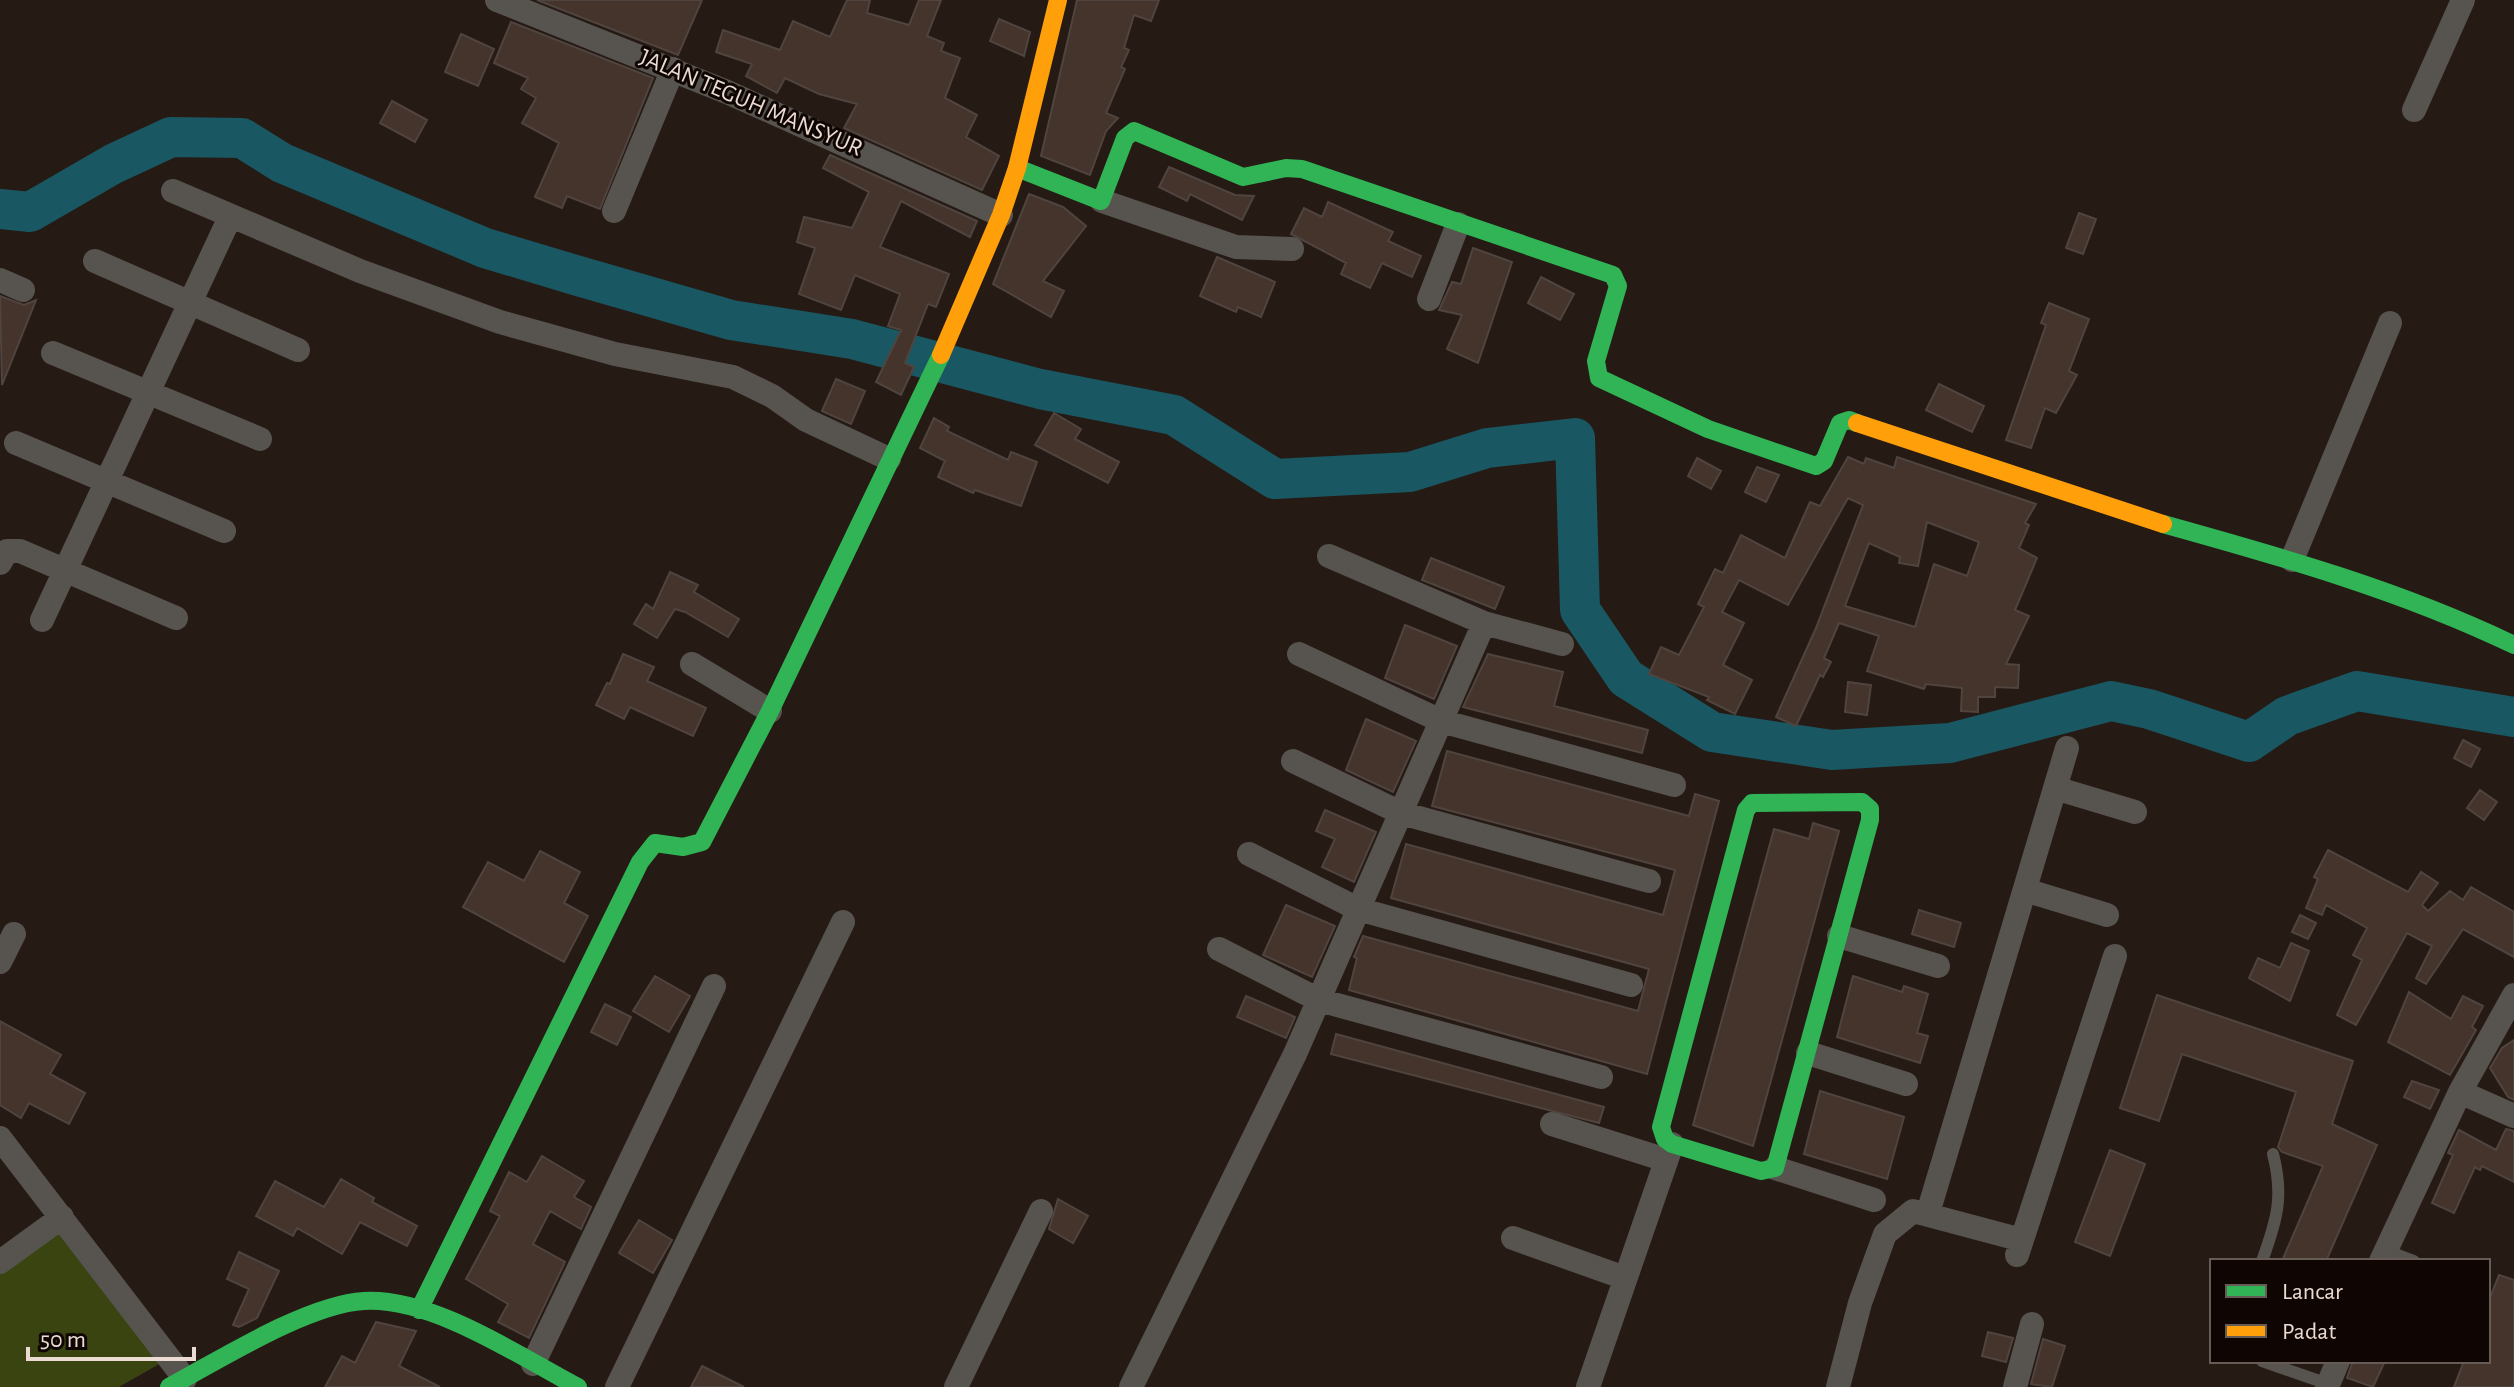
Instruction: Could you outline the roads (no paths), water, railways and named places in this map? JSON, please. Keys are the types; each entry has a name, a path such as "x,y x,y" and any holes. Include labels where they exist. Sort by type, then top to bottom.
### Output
{"street":[{"name":"JALAN TEGUH MANSYUR","path":"497,0 673,69 1001,215"},
{"path":"419,1310 640,862 655,843 683,847 702,842 770,711 889,459 932,376 1001,215 1017,168 1058,0"},
{"path":"2414,110 2463,0"},
{"path":"614,211 673,69"},
{"path":"1102,201 1125,138 1135,131 1238,176 1253,177 1281,167 1295,167 1613,275 1618,286 1596,365 1599,378 1708,429 1816,466 1824,461 1840,423 1849,420 2140,518 2292,560 2458,618 2514,645"},
{"path":"1017,168 1236,247 1292,249"},
{"path":"173,191 230,217 500,322 603,351 733,377 772,396 806,420 889,459"},
{"path":"42,620 230,217"},
{"path":"1429,299 1458,224"},
{"path":"95,261 298,350"},
{"path":"0,280 23,290"},
{"path":"2292,560 2390,323"},
{"path":"53,353 260,439"},
{"path":"16,443 224,531"},
{"path":"0,563 13,550 176,618"},
{"path":"1329,556 1484,623 1562,644"},
{"path":"1131,1387 1319,1000 1484,623"},
{"path":"1299,654 1441,721 1674,785"},
{"path":"692,664 770,711"},
{"path":"1928,1213 2067,748"},
{"path":"1293,761 1401,813 1649,881"},
{"path":"2055,788 2135,812"},
{"path":"1588,1387 1669,1152 1661,1127 1746,810 1752,803 1862,802 1870,809 1870,820 1775,1168"},
{"path":"1249,854 1358,909 1631,985"},
{"path":"2025,890 2107,915"},
{"path":"617,1387 843,922"},
{"path":"0,962 14,934"},
{"path":"1839,936 1938,966"},
{"path":"1219,949 1319,1000 1601,1077"},
{"path":"1838,1387 1860,1303 1885,1234 1913,1211 1928,1213 2020,1248 2115,956"},
{"path":"533,1364 714,986"},
{"path":"2383,1256 2460,1092 2514,995"},
{"path":"1808,1053 1906,1084"},
{"path":"2460,1092 2514,1116"},
{"path":"1552,1124 1761,1171 1775,1168 1874,1200"},
{"path":"0,1138 62,1217 177,1383 333,1307 367,1301 419,1310 578,1387"},
{"path":"956,1387 1041,1211"},
{"path":"0,1262 62,1217"},
{"path":"1513,1238 1625,1278"},
{"path":"2015,1387 2032,1324"}],"lane":[{"path":"2263,1259 2278,1214 2281,1184 2273,1154"},
{"path":"2271,1363 2331,1377"}],"waterway":[{"path":"0,209 30,212 113,164 171,137 242,138 282,163 485,248 575,275 731,320 852,339 1040,389 1174,415 1275,479 1410,472 1487,448 1575,438 1580,610 1626,678 1712,732 1832,750 1950,743 2111,701 2149,709 2249,742 2287,716 2357,691 2514,717"}]}
